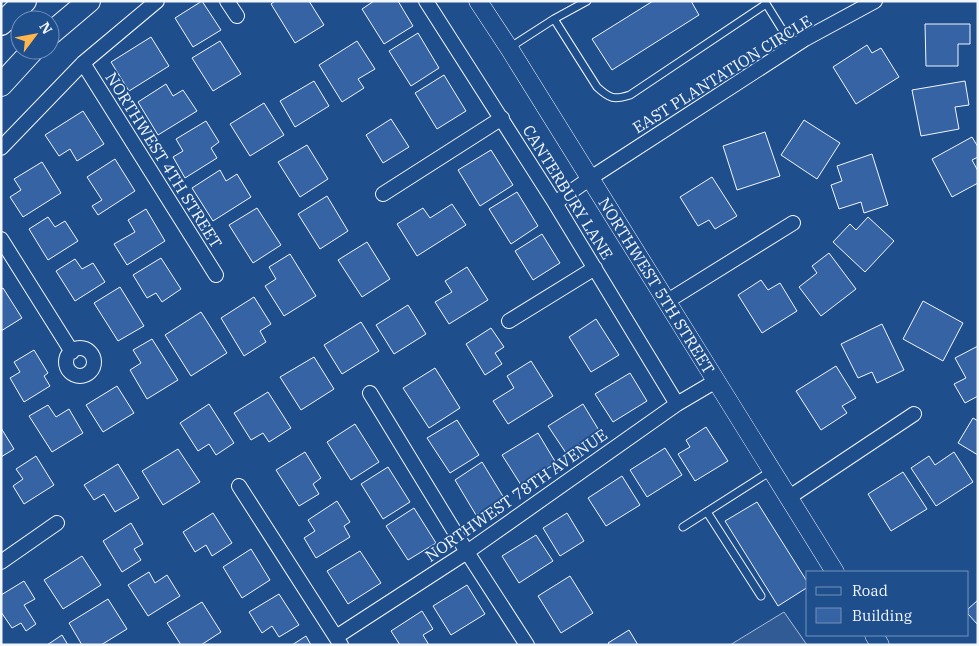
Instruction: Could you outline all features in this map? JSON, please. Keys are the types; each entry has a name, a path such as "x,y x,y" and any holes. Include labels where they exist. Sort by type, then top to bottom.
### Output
{"main road":[{"path":"1,24 25,1"},
{"path":"60,26 90,1"},
{"path":"1,85 24,60"}],"street":[{"path":"1,148 83,63 157,1"},
{"path":"227,1 237,16"},
{"name":"CANTERBURY LANE","path":"426,1 556,203 677,404"},
{"name":"NORTHWEST 5TH STREET","path":"478,1 834,571"},
{"name":"EAST PLANTATION CIRCLE","path":"556,203 794,47 874,1"},
{"name":"NORTHWEST 4TH STREET","path":"83,63 216,275"},
{"path":"383,194 502,118"},
{"path":"666,302 793,223"},
{"path":"1,239 72,352"},
{"path":"509,321 595,268"},
{"name":"NORTHWEST 78TH AVENUE","path":"339,641 677,404 716,381"},
{"path":"370,393 467,552 527,645"},
{"path":"788,498 914,414"},
{"path":"239,486 339,641"},
{"path":"1,562 57,523"}],"lane":[{"path":"509,48 554,19 587,1"},
{"path":"554,19 597,88 617,99 630,95 765,3 794,47"},
{"path":"683,527 771,471"},
{"path":"707,512 761,596"}],"shaded area":[{"path":"784,612 807,645 730,645"}],"building":[{"path":"202,1 221,30 193,47 175,18"},
{"path":"275,1 309,1 324,25 295,43 271,4"},
{"path":"374,1 398,1 413,26 384,44 362,9"},
{"path":"653,1 691,1 699,15 612,70 592,39"},
{"path":"925,24 970,24 970,44 958,44 958,66 926,66"},
{"path":"418,33 439,68 411,86 389,51"},
{"path":"151,37 169,66 129,91 111,62"},
{"path":"220,41 241,74 213,91 192,58"},
{"path":"357,41 375,69 358,79 364,88 342,102 319,65"},
{"path":"867,45 872,53 881,48 899,77 856,104 833,67"},
{"path":"444,75 466,111 437,129 415,93"},
{"path":"314,81 329,106 295,127 280,101"},
{"path":"965,81 969,105 955,107 959,129 921,136 912,90"},
{"path":"166,84 173,96 183,90 197,111 158,135 138,102"},
{"path":"264,103 284,135 250,156 230,124"},
{"path":"83,111 104,144 77,161 70,149 59,156 45,135"},
{"path":"391,119 409,147 383,163 366,135"},
{"path":"804,120 840,143 817,179 781,155"},
{"path":"206,121 219,142 211,148 217,158 185,178 173,157 183,151 176,139"},
{"path":"765,132 780,176 737,190 723,146"},
{"path":"972,137 978,147 978,157 972,160 978,171 978,183 952,197 932,159"},
{"path":"307,145 328,179 300,197 278,162"},
{"path":"491,150 513,185 480,206 458,170"},
{"path":"872,154 888,205 864,213 861,202 839,209 831,185 842,181 837,166"},
{"path":"115,159 135,191 98,215 92,206 102,200 87,177"},
{"path":"42,162 61,193 23,217 10,197 21,190 14,179"},
{"path":"220,170 226,181 237,174 251,197 213,221 192,188"},
{"path":"712,177 737,216 715,229 709,220 698,226 680,197"},
{"path":"517,192 538,226 511,244 489,209"},
{"path":"327,196 348,231 320,249 298,214"},
{"path":"452,204 466,225 417,256 397,224 423,208 430,218"},
{"path":"257,208 281,245 253,263 229,225"},
{"path":"146,209 165,241 127,265 114,244 135,232 128,220"},
{"path":"48,217 55,227 65,221 78,241 48,260 29,229"},
{"path":"868,217 894,241 865,272 833,242 850,224 856,230"},
{"path":"542,234 560,263 533,280 515,251"},
{"path":"367,242 390,279 362,297 338,260"},
{"path":"829,253 856,289 821,316 799,287 817,273 812,266"},
{"path":"290,254 316,296 284,316 265,286 276,279 269,267"},
{"path":"161,258 181,289 162,302 156,293 147,298 133,275"},
{"path":"75,259 82,269 93,263 105,282 75,301 56,271"},
{"path":"467,267 488,300 449,324 435,302 452,292 445,281"},
{"path":"761,280 768,290 780,283 797,311 762,333 738,295"},
{"path":"120,287 144,326 118,341 94,303"},
{"path":"3,288 22,318 1,331 1,289"},
{"path":"254,297 271,324 260,331 266,342 244,356 221,318"},
{"path":"923,301 963,323 943,361 903,339"},
{"path":"408,305 426,334 394,354 376,325"},
{"path":"201,312 227,353 191,376 165,335"},
{"path":"596,319 619,355 591,372 569,337"},
{"path":"361,322 379,351 342,374 324,345"},
{"path":"882,324 904,370 877,383 872,372 858,378 841,344"},
{"path":"491,328 504,347 495,353 502,364 485,375 466,344"},
{"path":"152,339 178,380 147,399 130,370 141,363 133,350"},
{"path":"978,346 978,396 965,403 954,384 966,378 955,358"},
{"path":"34,350 48,373 44,376 50,386 24,402 10,378 20,372 14,362"},
{"path":"314,357 334,389 301,410 280,377"},
{"path":"531,361 553,396 508,424 493,401 514,388 507,376"},
{"path":"836,366 856,398 842,406 847,413 821,430 796,391"},
{"path":"435,368 460,408 429,428 403,388"},
{"path":"630,373 647,401 613,422 595,394"},
{"path":"117,386 134,413 103,432 86,405"},
{"path":"268,392 291,428 269,442 263,433 251,440 234,413"},
{"path":"209,404 234,443 216,455 209,444 198,451 180,423"},
{"path":"583,404 600,432 566,453 548,426"},
{"path":"48,405 56,417 69,409 83,433 52,452 29,416"},
{"path":"973,418 978,421 978,455 958,443"},
{"path":"457,420 479,455 450,473 427,438"},
{"path":"355,424 379,462 351,480 327,442"},
{"path":"706,427 728,461 695,481 678,454 690,447 686,440"},
{"path":"1,428 14,449 1,457"},
{"path":"538,433 556,463 521,485 502,455"},
{"path":"665,448 682,475 647,497 630,470"},
{"path":"178,449 200,482 163,505 142,471"},
{"path":"305,452 321,478 313,484 319,494 299,506 276,470"},
{"path":"954,452 973,482 936,506 911,468 929,456 935,465"},
{"path":"36,456 54,485 24,504 13,486 23,479 16,469"},
{"path":"482,462 504,498 476,515 455,480"},
{"path":"118,464 139,498 115,512 104,494 94,500 84,485"},
{"path":"388,467 410,502 383,519 361,484"},
{"path":"903,472 927,509 891,531 868,494"},
{"path":"622,476 640,505 606,526 588,498"},
{"path":"337,501 350,522 344,526 350,537 316,558 304,538 315,531 308,520"},
{"path":"757,502 806,580 806,588 778,606 725,521"},
{"path":"414,508 436,543 408,560 386,526"},
{"path":"213,513 232,543 212,556 206,545 195,552 183,532"},
{"path":"567,513 584,541 560,556 543,528"},
{"path":"131,523 143,544 134,549 141,560 122,572 103,541"},
{"path":"536,535 553,561 519,583 502,556"},
{"path":"251,549 270,580 242,598 223,567"},
{"path":"360,551 381,583 348,604 327,571"},
{"path":"82,556 101,585 63,609 44,580"},
{"path":"149,572 155,583 167,575 180,596 148,616 128,585"},
{"path":"570,576 593,613 561,633 538,596"},
{"path":"24,581 35,599 24,605 36,624 26,631 21,623 12,628 1,612 1,595"},
{"path":"467,585 485,614 451,635 433,606"},
{"path":"279,594 299,625 279,637 272,626 262,633 249,612"},
{"path":"108,599 127,629 101,645 82,645 69,623"},
{"path":"978,600 978,625 969,615 969,608"},
{"path":"202,602 221,632 201,645 181,645 167,623"},
{"path":"422,611 433,629 423,635 429,645 400,645 391,631"},
{"path":"629,630 638,645 610,645 608,643"},
{"path":"62,635 68,645 47,645"},
{"path":"306,636 311,645 292,645"}]}
